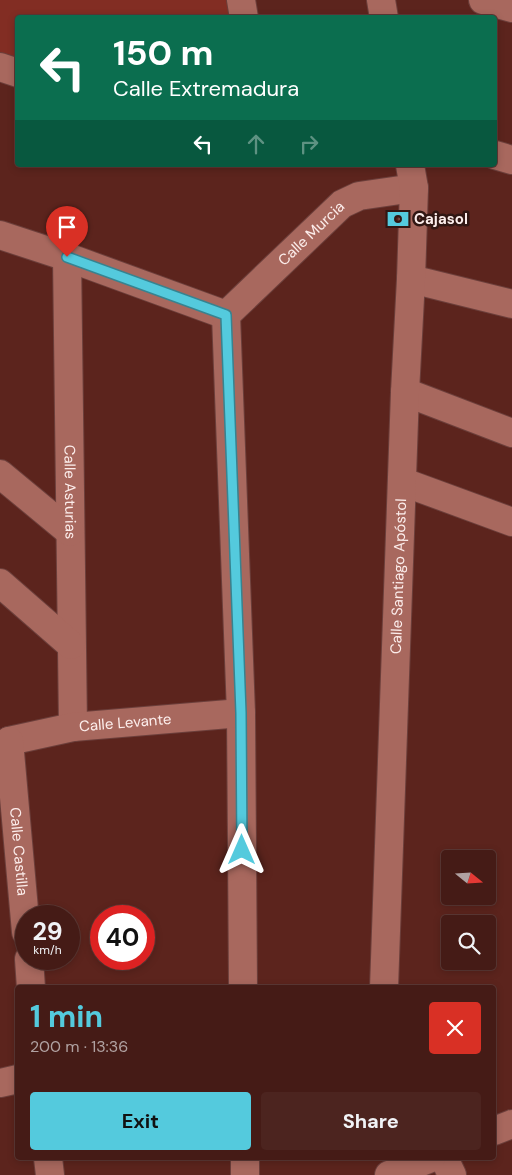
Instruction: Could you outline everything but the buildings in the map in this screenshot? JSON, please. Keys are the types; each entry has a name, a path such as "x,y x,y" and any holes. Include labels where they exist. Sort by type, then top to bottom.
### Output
{"street":[{"path":"241,0 244,15"},
{"path":"380,0 383,15"},
{"path":"483,0 512,8"},
{"path":"0,67 15,72"},
{"path":"497,156 512,160"},
{"name":"Calle Santiago Apóstol","path":"384,985 405,392 411,279 412,177"},
{"name":"Calle Murcia","path":"226,315 342,204 412,177"},
{"path":"0,235 67,257 226,315 241,713 243,985"},
{"name":"Calle Asturias","path":"67,257 73,727"},
{"path":"411,279 512,304"},
{"path":"405,392 512,433"},
{"path":"0,474 70,532"},
{"path":"403,482 512,522"},
{"path":"0,584 71,645"},
{"name":"Calle Levante","path":"4,737 73,727 241,713"},
{"name":"Calle Castilla","path":"4,737 23,905"},
{"path":"30,970 31,985"},
{"path":"0,1083 15,1080"},
{"path":"496,1131 512,1124"},
{"path":"48,1160 50,1175"},
{"path":"245,1160 245,1175"},
{"path":"376,1175 377,1160"},
{"path":"389,1175 426,1160"},
{"path":"445,1160 452,1175"}],"shaded area":[{"path":"0,0 237,0 240,15 15,15 15,61 0,56"}],"place":[{"name":"Cajasol","path":"398,219"}],"route":[{"path":"67,257 226,315 241,713 242,850"}]}
